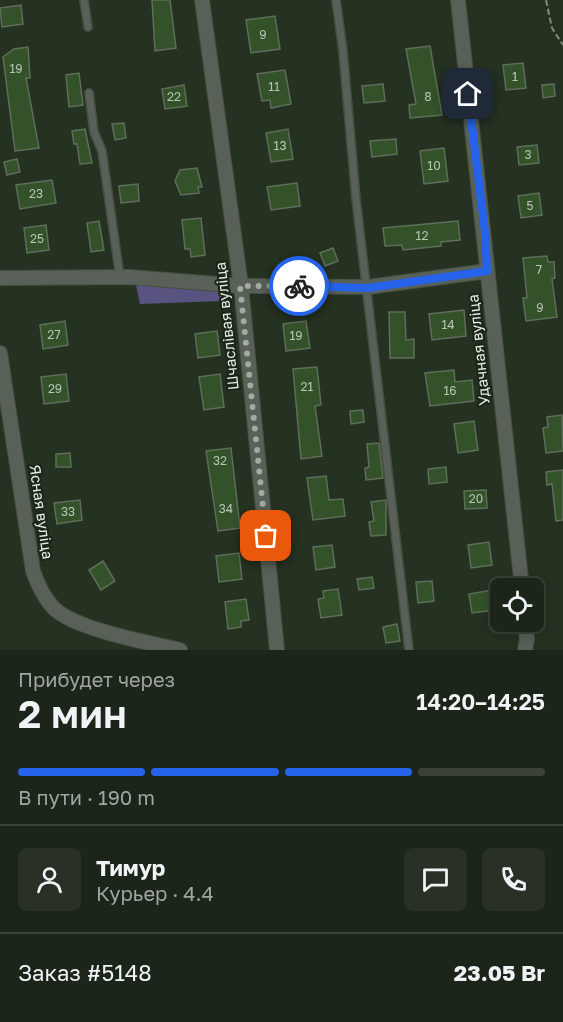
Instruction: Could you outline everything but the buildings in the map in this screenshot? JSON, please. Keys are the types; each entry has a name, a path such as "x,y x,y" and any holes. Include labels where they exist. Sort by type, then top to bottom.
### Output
{"street":[{"name":"Шчаслівая вуліца","path":"202,0 240,286 277,650"},
{"name":"Удачная вуліца","path":"458,0 521,578"},
{"path":"0,278 120,277 240,286 368,288 487,271"},
{"name":"Ясная вуліца","path":"0,353 33,571 41,592 56,610 80,623 180,650"},
{"path":"525,650 526,632"}],"lane":[{"path":"84,0 88,27"},
{"path":"336,0 344,51 356,199 409,650"},
{"path":"89,93 94,132 102,151 120,277"}],"path":[{"path":"546,0 552,28 563,45"}],"shaded area":[{"path":"136,285 224,291 222,301 140,304"}],"way so far":[{"path":"266,536 240,286 299,286"}],"route":[{"path":"299,286 368,288 487,271 485,232 468,94"}]}
